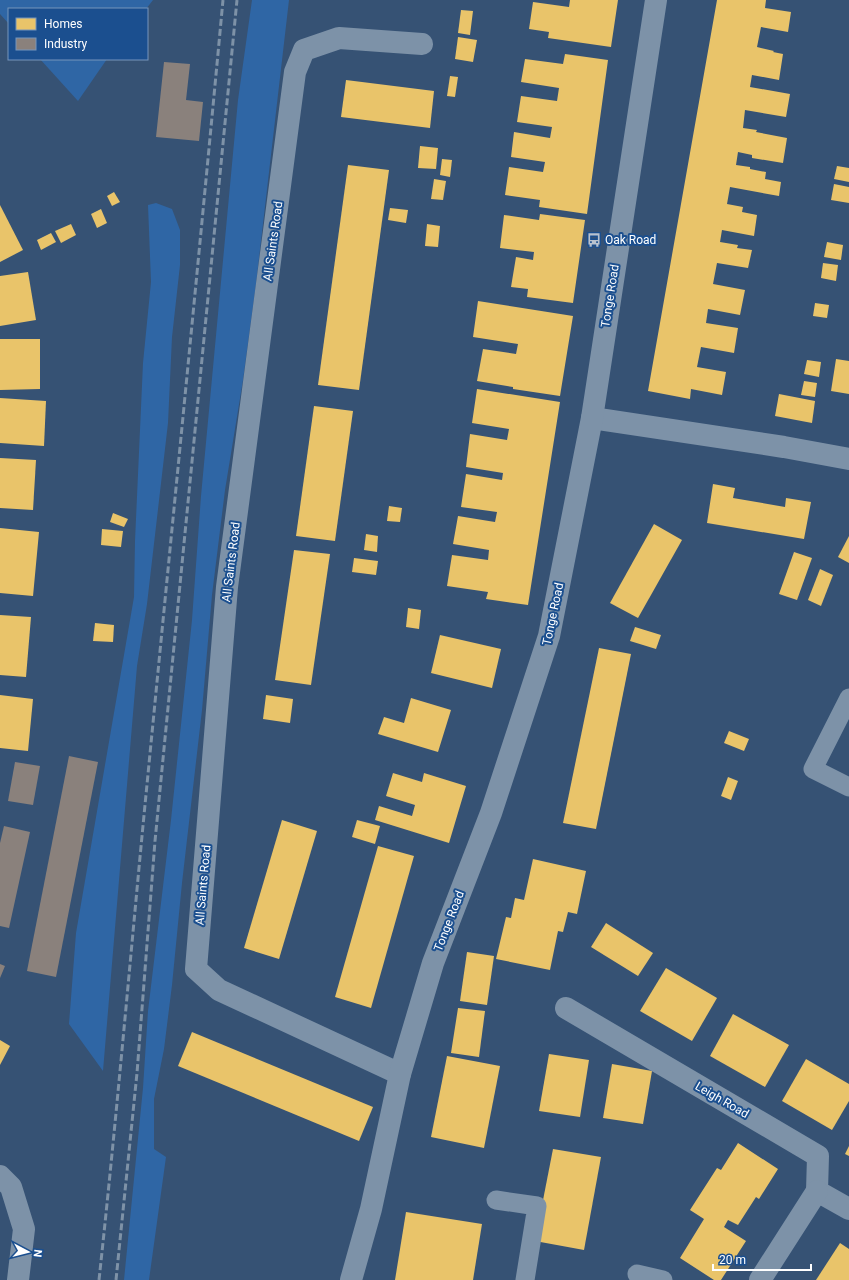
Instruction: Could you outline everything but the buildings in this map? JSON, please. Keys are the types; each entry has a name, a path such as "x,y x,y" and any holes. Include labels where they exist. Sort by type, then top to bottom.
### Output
{"street":[{"name":"Tonge Road","path":"351,1280 371,1209 400,1074 433,962 491,813 549,636 592,418 656,0"},
{"name":"All Saints Road","path":"400,1074 219,990 196,969 227,587 295,72 304,50 340,38 422,44"},
{"path":"592,418 784,447 849,459"},
{"name":"Leigh Road","path":"566,1008 818,1156 817,1191"},
{"path":"0,1176 11,1187 24,1229 18,1280"},
{"path":"760,1280 817,1191 849,1209"}],"lane":[{"path":"849,698 813,769 849,787"},
{"path":"496,1200 537,1206 525,1280"},
{"path":"637,1274 663,1280"}],"shaded area":[{"path":"0,0 153,0 147,8 8,8 8,23 0,14"},
{"path":"252,0 289,0 256,284 243,380 225,490 212,595 202,710 172,985 164,1049 154,1099 154,1149 166,1157 149,1280 124,1280 143,1088 148,1011 171,820 192,620 201,496 238,100"},
{"path":"41,60 106,60 78,101"},
{"path":"156,203 172,209 180,230 180,265 172,337 168,423 147,604 137,666 103,1071 69,1024 76,933 134,597 143,363 151,282 148,205"}],"railway":[{"path":"99,1280 223,0"},
{"path":"116,1280 137,1073 155,841 237,0"}],"place":[{"name":"Oak Road","path":"594,240"}]}
